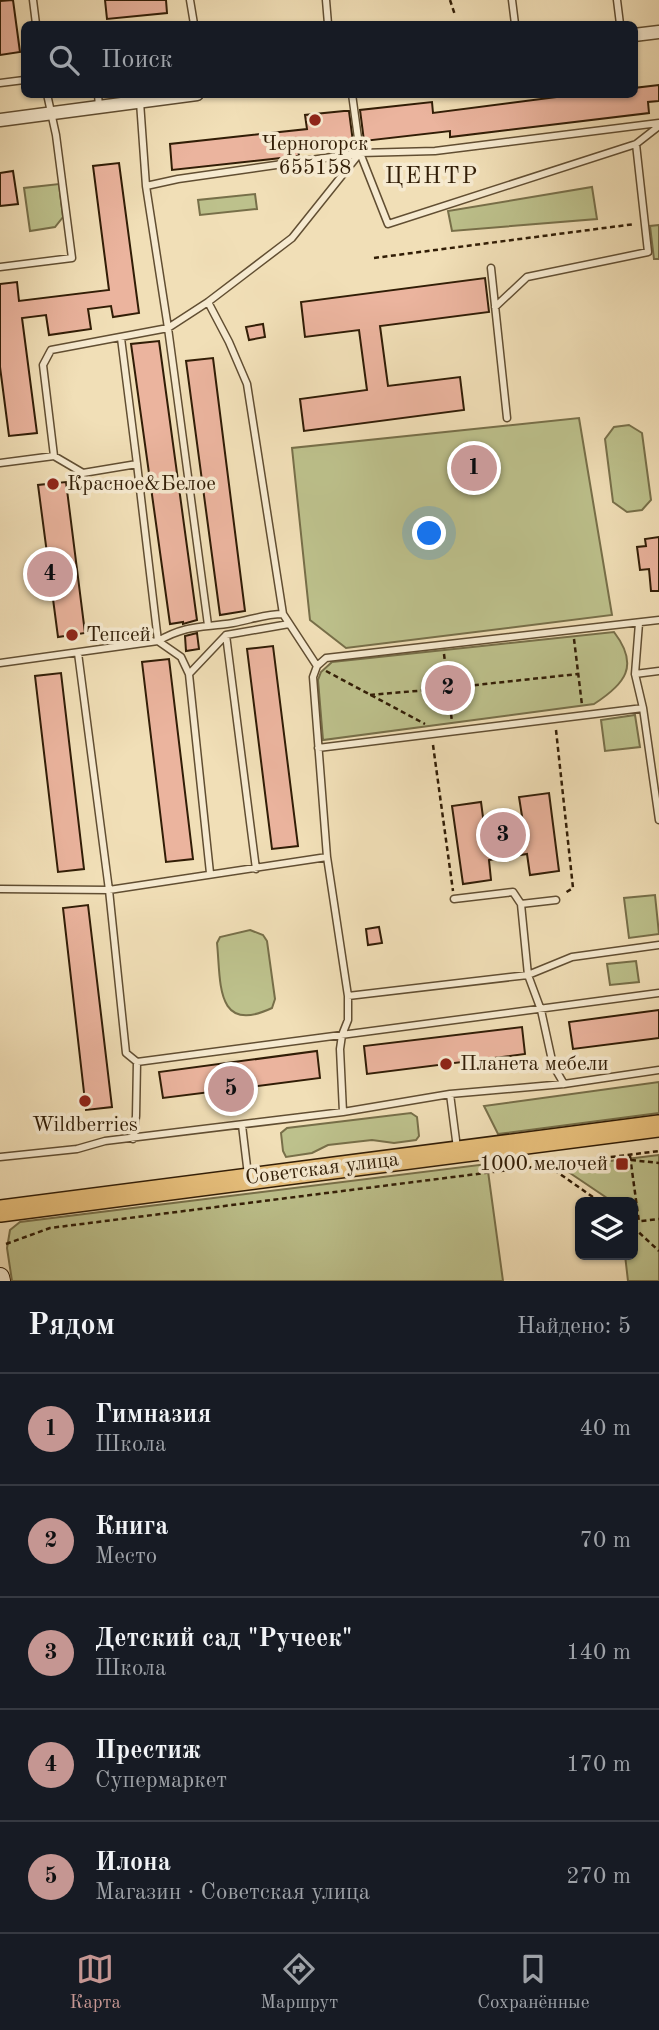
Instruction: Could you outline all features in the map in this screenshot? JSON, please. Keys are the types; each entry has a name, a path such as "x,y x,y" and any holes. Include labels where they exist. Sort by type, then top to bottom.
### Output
{"main road":[{"name":"Советская улица","path":"0,1211 654,1126"}],"street":[{"path":"638,35 659,32"},
{"path":"0,120 53,113 98,101 140,102 168,98"}],"lane":[{"path":"33,0 36,21"},
{"path":"190,0 194,21"},
{"path":"326,0 328,21"},
{"path":"512,0 515,21"},
{"path":"617,0 620,21"},
{"path":"0,83 21,80"},
{"path":"0,267 72,258 53,113 48,98"},
{"path":"353,98 360,153 388,224 636,144 659,124"},
{"path":"140,102 146,187 208,625"},
{"path":"146,187 178,179 360,153 435,151 659,124"},
{"path":"495,307 527,276 648,252 636,144"},
{"path":"54,456 43,365 51,350 168,328 208,302 292,238 360,153"},
{"path":"491,268 506,418"},
{"path":"208,302 247,384 283,614 317,666"},
{"path":"121,338 158,641 181,657 189,674 210,873"},
{"path":"0,463 54,456 83,473 137,464"},
{"path":"0,663 158,641 177,630 233,623 268,614 283,614"},
{"path":"343,1112 342,1035 348,1020 348,996 327,857 313,677 317,666 326,658 659,620"},
{"path":"639,623 635,674 643,708 659,820"},
{"path":"189,674 226,635 289,624"},
{"path":"226,635 256,869"},
{"path":"78,653 109,890 126,1053 137,1062 659,993"},
{"path":"635,674 659,671"},
{"path":"318,748 643,708"},
{"path":"0,889 109,890 327,857"},
{"path":"454,899 513,892 521,904 528,975 541,1010 553,1065 564,1084"},
{"path":"521,904 556,900"},
{"path":"348,996 528,975 572,957 659,945"},
{"path":"133,1139 137,1062"},
{"path":"0,1157 343,1112 450,1094 564,1084 659,1070"},
{"path":"450,1094 457,1151"},
{"path":"242,1125 248,1179"}],"path":[{"path":"450,0 455,15"},
{"path":"374,258 646,222"},
{"path":"573,628 583,716"},
{"path":"443,644 447,679"},
{"path":"317,666 442,733"},
{"path":"457,687 578,674"},
{"path":"447,679 457,687"},
{"path":"447,679 440,684 441,694 449,697 454,695 457,687"},
{"path":"370,695 439,689"},
{"path":"449,697 454,732"},
{"path":"555,720 573,888 556,900"},
{"path":"431,735 454,899"},
{"path":"6,1244 50,1228 659,1151"},
{"path":"630,1155 639,1222 659,1219"},
{"path":"631,1160 659,1163"},
{"path":"547,1165 593,1197"},
{"path":"638,1229 659,1251"}],"green space":[{"path":"59,184 63,217 55,227 30,231 24,188"},
{"path":"592,187 597,219 452,231 448,211"},
{"path":"255,194 257,209 200,215 198,200"},
{"path":"659,225 659,259 654,259 650,226"},
{"path":"579,418 612,615 346,648 310,620 292,448"},
{"path":"629,425 642,433 651,500 642,510 627,512 613,502 605,439 614,427"},
{"path":"614,632 626,655 625,673 614,689 594,704 323,740 318,680 321,672 332,662"},
{"path":"635,715 640,747 605,751 601,720"},
{"path":"655,895 659,934 629,938 624,898"},
{"path":"250,930 263,935 267,941 275,999 272,1008 253,1015 240,1015 231,1010 221,988 217,943 220,937"},
{"path":"636,961 639,982 610,985 607,964"},
{"path":"659,1082 659,1113 498,1134 484,1106"},
{"path":"411,1113 417,1117 419,1136 416,1140 394,1143 372,1140 328,1145 312,1153 286,1157 283,1151 281,1133 287,1128"},
{"path":"659,1155 659,1281 628,1281 626,1260 638,1260 638,1197 606,1197 561,1167"},
{"path":"487,1164 503,1281 12,1281 7,1248 10,1230 20,1222"}],"building":[{"path":"13,0 20,52 0,55 0,1"},
{"path":"105,0 166,0 167,13 107,19"},
{"path":"659,85 659,101 648,102 649,113 450,137 450,131 364,141 360,110 432,102 433,113 549,98 638,98 638,88"},
{"path":"349,111 353,142 298,149 299,156 172,170 170,144 307,129 305,115"},
{"path":"119,163 139,313 113,317 111,306 88,309 91,329 49,335 46,315 22,318 37,433 9,436 0,367 0,284 17,282 19,301 109,290 93,166"},
{"path":"13,171 18,204 0,206 0,173"},
{"path":"485,278 489,312 380,326 388,386 460,377 464,410 304,431 300,399 367,390 359,330 305,337 301,302"},
{"path":"263,324 265,337 249,340 246,327"},
{"path":"159,341 197,620 183,624 170,624 131,344"},
{"path":"213,358 245,611 220,615 186,361"},
{"path":"66,482 85,633 58,637 38,485"},
{"path":"659,537 659,591 651,591 649,569 640,570 637,547 646,546 645,539"},
{"path":"197,633 199,649 186,651 185,636"},
{"path":"273,646 298,846 272,849 247,649"},
{"path":"169,659 193,859 166,862 142,662"},
{"path":"61,673 84,869 58,872 35,676"},
{"path":"549,793 559,871 530,875 527,854 489,860 491,880 463,884 452,806 481,802 486,840 525,835 519,797"},
{"path":"88,905 112,1107 86,1110 63,908"},
{"path":"379,927 382,943 368,945 366,929"},
{"path":"659,1010 659,1038 573,1049 569,1022"},
{"path":"522,1027 525,1054 367,1074 364,1046"},
{"path":"317,1051 320,1078 163,1098 159,1072"}],"place":[{"name":"Черногорск 655158","path":"315,120"},
{"name":"Гимназия","path":"474,468"},
{"name":"Красное&Белое","path":"53,484"},
{"name":"Престиж","path":"50,574"},
{"name":"Тепсей","path":"72,635"},
{"name":"Книга","path":"448,688"},
{"name":"Детский сад \"Ручеек\"","path":"503,835"},
{"name":"Планета мебели","path":"446,1064"},
{"name":"Илона","path":"231,1089"},
{"name":"Wildberries","path":"85,1101"},
{"name":"1000 мелочей","path":"622,1164"}],"district":[{"name":"ЦЕНТР","path":"432,176"}]}
